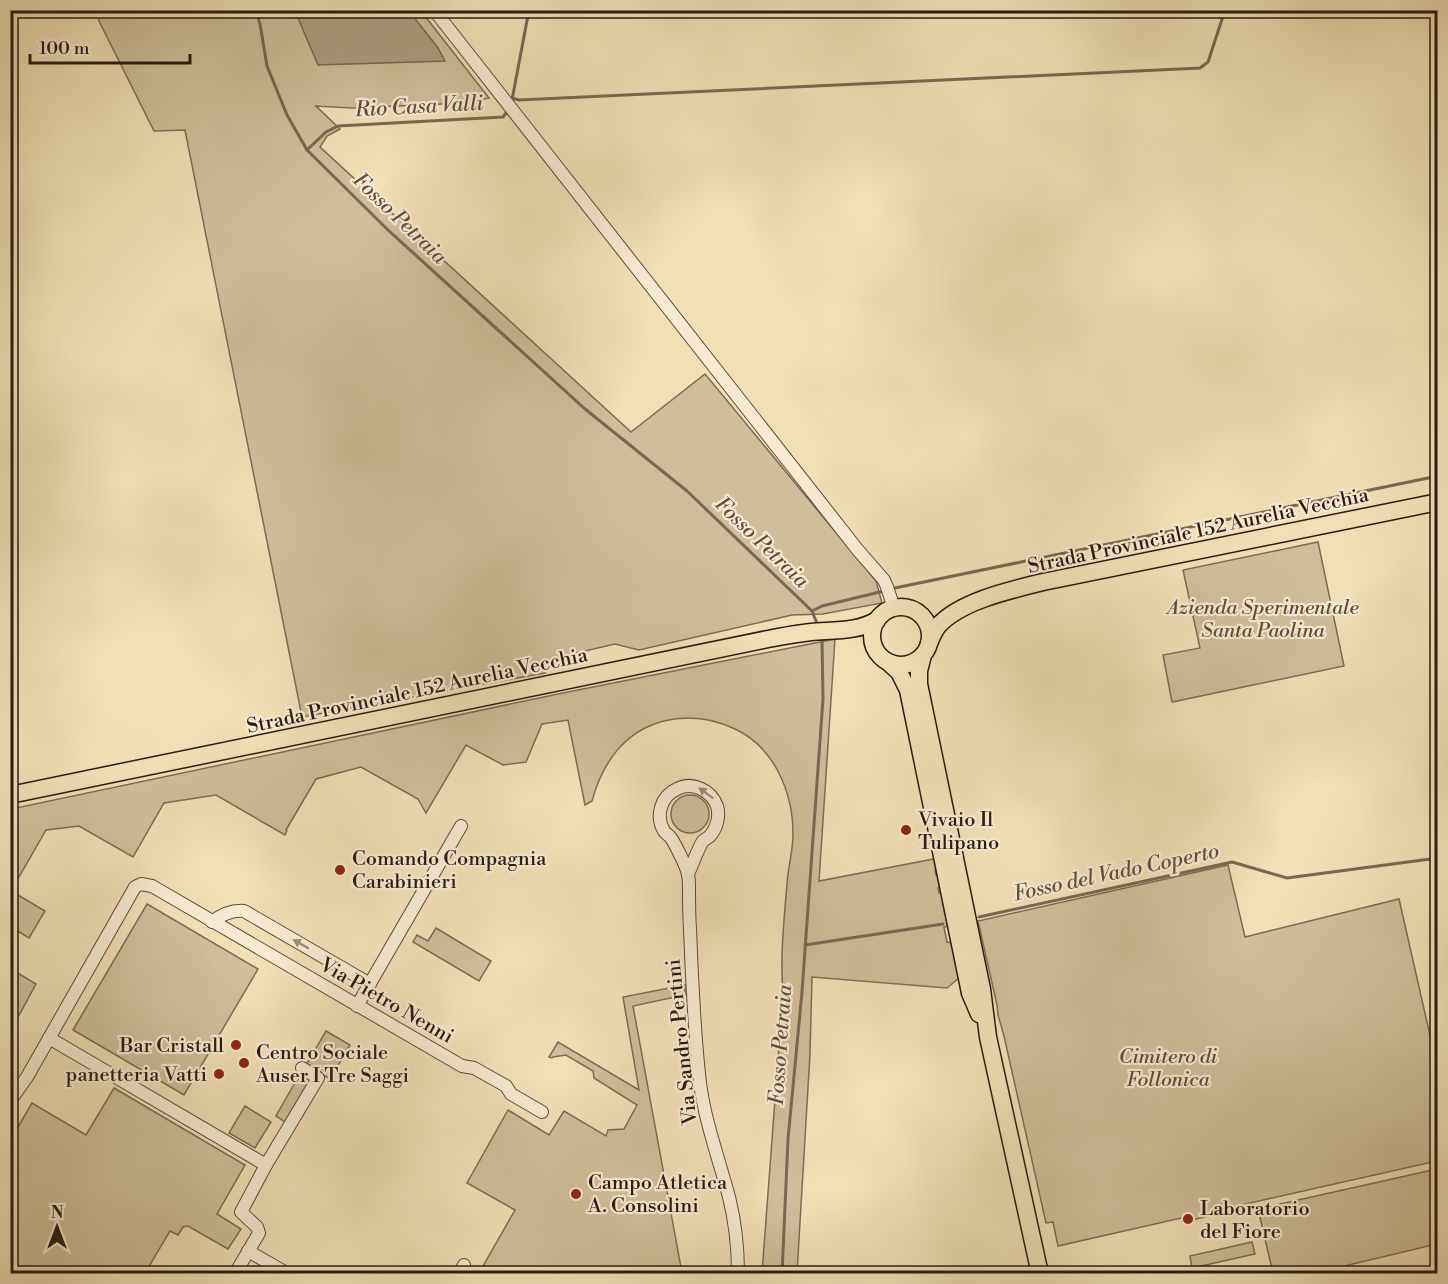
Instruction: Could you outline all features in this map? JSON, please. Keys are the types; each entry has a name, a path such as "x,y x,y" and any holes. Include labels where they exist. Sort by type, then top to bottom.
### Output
{"main road":[{"name":"Strada Provinciale 152 Aurelia Vecchia","path":"10,795 721,648 796,634 858,628 870,624 898,606 936,612 968,605 1003,592 1043,582 1437,502"},
{"name":"Strada Provinciale 152 Aurelia Vecchia","path":"926,649 942,622 968,605"},
{"path":"898,606 917,612 929,629 919,671 919,684 982,989 988,1037 1040,1274"},
{"path":"875,650 872,638 877,620"},
{"name":"Strada Provinciale 152 Aurelia Vecchia","path":"833,631 865,642 899,672 908,690 970,993 988,1037"},
{"path":"888,662 904,665 914,662 926,649"}],"street":[{"path":"434,10 857,549 884,580 898,606"},
{"name":"Via Sandro Pertini","path":"688,874 703,841 716,828 718,819 718,809 709,793 692,786 674,790 662,804 660,813 664,831 671,838 688,874 695,1029 700,1084 706,1120 732,1212 738,1274"},
{"path":"357,1006 461,826"},
{"name":"Via Pietro Nenni","path":"49,1038 135,887 141,884 152,886 462,1066 474,1068 506,1086 511,1094 542,1112"},
{"name":"Via Pietro Nenni","path":"212,922 219,916 244,911 370,984"},
{"path":"10,1101 27,1077 49,1038 267,1165"},
{"path":"235,1274 259,1233 257,1227 241,1212 318,1077 302,1068"},
{"path":"248,1251 288,1274"}],"green space":[{"path":"97,11 421,11 489,98 465,103 352,108 316,106 340,129 327,136 320,147 631,432 705,374 876,581 882,603 823,614 792,615 639,650 615,644 559,657 545,673 302,717 185,130 154,131 99,21"},
{"name":"Azienda Sperimentale Santa Paolina","path":"1318,542 1344,666 1172,702 1163,655 1200,648 1183,570"},
{"path":"835,639 819,881 939,858 941,868 935,870 936,875 942,876 944,886 938,888 939,893 945,893 949,909 944,911 949,926 944,927 947,942 952,943 959,978 947,988 812,977 810,1054 797,1273 762,1273 783,993 784,925 793,834 789,802 779,772 761,747 735,729 718,722 691,718 673,719 650,726 626,741 617,751 602,774 592,801 585,805 568,720 542,724 526,762 503,765 466,745 426,813 418,799 361,767 316,779 285,835 216,795 164,803 133,857 79,826 46,830 11,891 11,809 563,693"},
{"path":"690,795 697,796 703,801 708,807 708,821 703,827 697,832 690,833 683,832 677,827 672,821 671,814 672,807 677,801 683,796"},
{"name":"Cimitero di Follonica","path":"1228,865 1245,937 1399,899 1437,1066 1437,1161 1245,1204 1245,1208 1183,1222 1181,1218 1058,1246 1053,1222 1046,1223 978,921"},
{"path":"11,891 45,911 29,938 11,927"},
{"path":"147,904 258,969 184,1095 73,1030"},
{"path":"436,928 491,961 479,981 413,942 417,935 428,941"},
{"path":"11,969 36,984 11,1030"},
{"name":"Campo Atletica A. Consolini","path":"685,985 685,995 633,1006 682,1273 479,1273 515,1210 467,1183 508,1110 549,1135 564,1111 606,1136 608,1130 624,1129 637,1105 594,1078 593,1071 566,1055 549,1057 558,1042 639,1090 623,997"},
{"path":"326,1031 350,1045 330,1079 306,1065"},
{"path":"300,1074 310,1080 285,1122 276,1116"},
{"path":"114,1088 245,1165 217,1214 241,1229 228,1249 188,1226 183,1227 178,1235 170,1231 145,1273 11,1273 11,1139 32,1103 86,1135"},
{"path":"245,1106 271,1122 255,1148 229,1133"},
{"path":"1437,1169 1437,1244 1315,1273 1273,1273 1258,1209"},
{"path":"1252,1242 1255,1254 1192,1268 1190,1256"}],"shaded area":[{"path":"295,11 409,11 438,48 445,61 318,65"}],"waterway":[{"name":"Fosso Petraia","path":"256,10 267,66 287,115 307,150 388,230 585,409 687,491 812,611 818,626"},
{"name":"Rio Casa Valli","path":"512,100 529,10"},
{"path":"512,98 519,100 1200,68 1208,62 1225,10"},
{"name":"Rio Casa Valli","path":"307,150 326,132 338,126 503,117 509,109"},
{"path":"890,589 1438,476"},
{"path":"812,611 822,606 884,591"},
{"name":"Fosso Petraia","path":"782,1274 788,1139 802,992 823,699 822,638"},
{"name":"Fosso del Vado Coperto","path":"979,917 1232,862 1287,878 1438,858"},
{"name":"Fosso del Vado Coperto","path":"805,945 943,924"}],"place":[{"name":"Vivaio Il Tulipano","path":"906,830"},
{"name":"Comando Compagnia Carabinieri","path":"340,870"},
{"name":"Bar Cristall","path":"236,1045"},
{"name":"Centro Sociale Auser I Tre Saggi","path":"244,1063"},
{"name":"panetteria Vatti","path":"219,1074"},
{"name":"Campo Atletica A. Consolini","path":"576,1194"},
{"name":"Laboratorio del Fiore","path":"1188,1219"}]}
